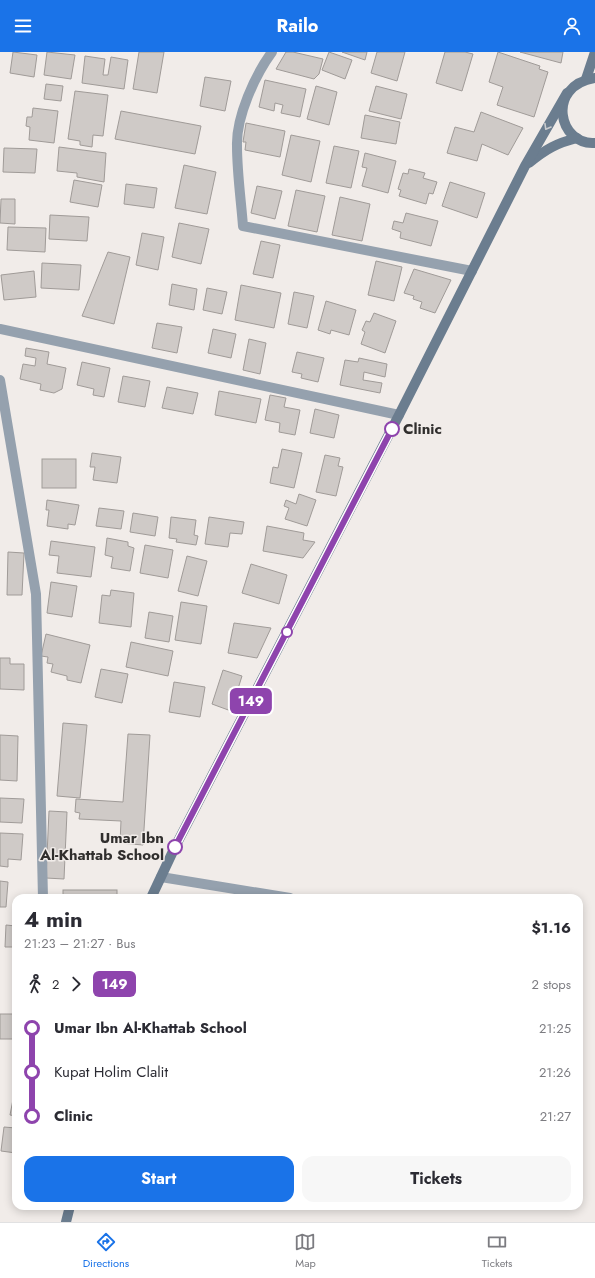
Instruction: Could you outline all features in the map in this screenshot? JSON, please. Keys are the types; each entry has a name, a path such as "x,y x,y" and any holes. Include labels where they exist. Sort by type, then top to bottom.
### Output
{"street":[{"path":"272,52 261,66 242,110 236,145 243,226 472,271"},
{"path":"153,894 175,847 399,415 525,166 567,93 574,85 591,79 595,52"},
{"path":"567,93 563,104 562,114 565,125 577,138 594,144"},
{"path":"525,166 546,150 560,142 577,138"},
{"path":"0,329 399,415"},
{"path":"0,380 36,594 43,894"},
{"path":"161,878 264,894"},
{"path":"66,1222 69,1210"}],"building":[{"path":"13,52 37,55 34,77 10,73"},
{"path":"47,52 75,55 71,79 44,75"},
{"path":"139,52 164,52 157,93 133,89"},
{"path":"286,52 293,52 323,59 319,74 314,79 276,69"},
{"path":"329,52 352,60 345,79 322,70"},
{"path":"342,52 367,52 365,60"},
{"path":"377,52 405,52 397,81 371,73"},
{"path":"445,52 465,52 473,54 462,91 436,83"},
{"path":"498,52 540,66 539,69 548,72 534,117 497,105 503,87 489,82"},
{"path":"520,52 563,52 561,63"},
{"path":"85,56 105,59 103,75 108,75 111,57 128,60 124,89 82,83"},
{"path":"205,77 231,81 225,111 200,106"},
{"path":"265,80 306,89 300,117 281,113 283,105 275,103 274,111 259,107"},
{"path":"46,84 63,86 61,101 44,99"},
{"path":"316,86 337,92 329,125 307,119"},
{"path":"376,86 407,94 401,119 369,111"},
{"path":"75,91 108,95 103,136 93,135 92,147 80,145 80,141 68,139"},
{"path":"33,108 58,111 54,143 29,140 30,127 26,126 27,117 32,117"},
{"path":"121,111 201,126 195,154 115,139"},
{"path":"481,112 523,128 508,155 482,144 477,161 447,153 455,127 474,132"},
{"path":"365,115 400,122 396,144 361,138"},
{"path":"246,123 285,131 280,157 245,150 246,142 243,142"},
{"path":"291,135 320,141 311,182 282,175"},
{"path":"334,146 359,151 351,188 326,183"},
{"path":"59,147 106,153 104,182 77,177 77,173 57,171"},
{"path":"4,148 37,149 35,173 3,172"},
{"path":"365,153 396,161 388,193 362,186 367,168 362,167"},
{"path":"184,165 216,172 207,214 175,208"},
{"path":"409,169 425,173 423,178 437,182 433,194 429,193 426,204 399,196 401,190 398,189 403,173 408,174"},
{"path":"74,180 102,185 98,207 70,202"},
{"path":"450,182 485,193 477,218 442,206"},
{"path":"126,184 157,188 154,208 124,204"},
{"path":"257,186 282,191 275,219 251,213"},
{"path":"296,190 325,196 317,232 288,226"},
{"path":"340,197 370,204 362,241 332,235"},
{"path":"1,199 15,199 15,224 0,223"},
{"path":"406,213 438,221 431,246 400,238 401,232 392,229 394,221 403,223"},
{"path":"50,215 89,217 87,241 49,239"},
{"path":"179,223 209,229 201,264 172,257"},
{"path":"8,227 46,228 45,252 7,250"},
{"path":"142,233 164,237 158,270 136,265"},
{"path":"261,241 280,245 273,278 253,274"},
{"path":"108,252 130,257 114,324 82,316"},
{"path":"376,261 402,267 394,301 368,295"},
{"path":"42,263 81,265 79,290 41,288"},
{"path":"414,269 451,280 435,313 420,308 422,302 413,299 414,296 404,293"},
{"path":"34,271 36,297 4,300 1,275"},
{"path":"172,284 197,289 194,310 169,305"},
{"path":"241,285 281,293 274,328 235,320"},
{"path":"207,288 227,292 222,314 203,310"},
{"path":"294,292 314,296 307,328 288,324"},
{"path":"326,301 356,310 349,335 331,330 330,334 318,330"},
{"path":"374,313 396,321 385,353 361,344 365,332 362,330 366,321 370,322"},
{"path":"157,323 182,327 177,353 152,348"},
{"path":"213,329 236,334 231,358 208,353"},
{"path":"249,339 266,343 260,374 243,370"},
{"path":"26,348 49,352 47,364 66,368 62,389 54,393 40,390 41,384 20,379 23,364 35,366 36,358 25,356"},
{"path":"297,352 324,358 318,382 301,378 302,374 292,372"},
{"path":"359,358 387,364 385,377 364,372 363,380 382,383 380,393 340,385 345,360 358,362"},
{"path":"82,362 110,368 104,397 93,395 94,389 77,385"},
{"path":"123,376 150,381 145,407 118,402"},
{"path":"167,387 198,393 193,414 162,408"},
{"path":"219,391 261,399 256,423 215,415"},
{"path":"270,395 286,398 284,407 300,410 295,435 279,432 280,423 265,420"},
{"path":"315,409 339,415 334,438 310,433"},
{"path":"282,449 302,453 294,488 270,483 273,467 278,468"},
{"path":"92,453 121,457 117,483 93,480 95,467 90,467"},
{"path":"325,455 340,458 338,466 343,467 336,496 316,492"},
{"path":"42,459 76,459 76,488 42,488"},
{"path":"299,494 316,500 307,526 285,519 289,508 284,506 286,500 296,504"},
{"path":"47,500 79,505 75,525 68,524 68,529 47,526 49,510 46,510"},
{"path":"99,508 124,511 121,529 96,526"},
{"path":"133,513 158,517 155,536 130,532"},
{"path":"171,517 196,520 194,535 198,536 196,545 176,542 177,539 169,538"},
{"path":"209,517 244,522 242,534 230,533 228,547 205,544"},
{"path":"267,526 304,533 303,540 315,542 303,558 263,551"},
{"path":"107,538 128,542 128,546 134,548 130,571 111,568 113,557 105,555"},
{"path":"51,541 95,547 91,577 57,573 59,556 49,555"},
{"path":"145,545 173,550 168,578 140,573"},
{"path":"8,552 24,553 22,595 7,595"},
{"path":"187,556 207,561 198,596 178,591"},
{"path":"251,564 287,575 279,604 242,593"},
{"path":"51,582 77,586 72,617 47,613"},
{"path":"111,590 134,593 131,627 99,623 102,595 110,596"},
{"path":"181,602 207,606 201,644 175,640"},
{"path":"149,612 173,616 169,642 145,638"},
{"path":"234,623 271,628 257,658 228,653"},
{"path":"46,634 90,645 81,683 67,680 67,676 51,672 53,664 47,663 48,657 41,656"},
{"path":"131,642 173,651 168,676 126,667"},
{"path":"0,658 10,658 10,664 24,664 24,690 0,689"},
{"path":"101,669 128,674 122,703 95,697"},
{"path":"223,670 242,676 231,711 212,704"},
{"path":"174,682 205,687 200,717 169,712"},
{"path":"63,723 87,725 80,798 57,796"},
{"path":"128,734 150,735 143,845 120,843 121,821 79,819 80,813 75,812 76,799 123,802"},
{"path":"0,735 18,736 17,781 0,780"},
{"path":"0,798 24,799 22,823 0,822"},
{"path":"49,811 67,812 64,879 46,878"},
{"path":"0,833 23,834 21,860 8,859 8,867 0,866"},
{"path":"0,881 8,882 6,907 0,907"},
{"path":"63,890 117,890 117,894 63,894"},
{"path":"6,925 12,926 12,947 5,947"},
{"path":"0,1014 12,1014 12,1039 0,1039"},
{"path":"12,1105 12,1115 10,1115"},
{"path":"4,1127 12,1128 12,1152 1,1151"}],"bus line":[{"name":"149","path":"175,847 392,429"}],"place":[{"name":"Clinic","path":"392,429"},
{"name":"Umar Ibn Al-Khattab School","path":"175,847"}]}
